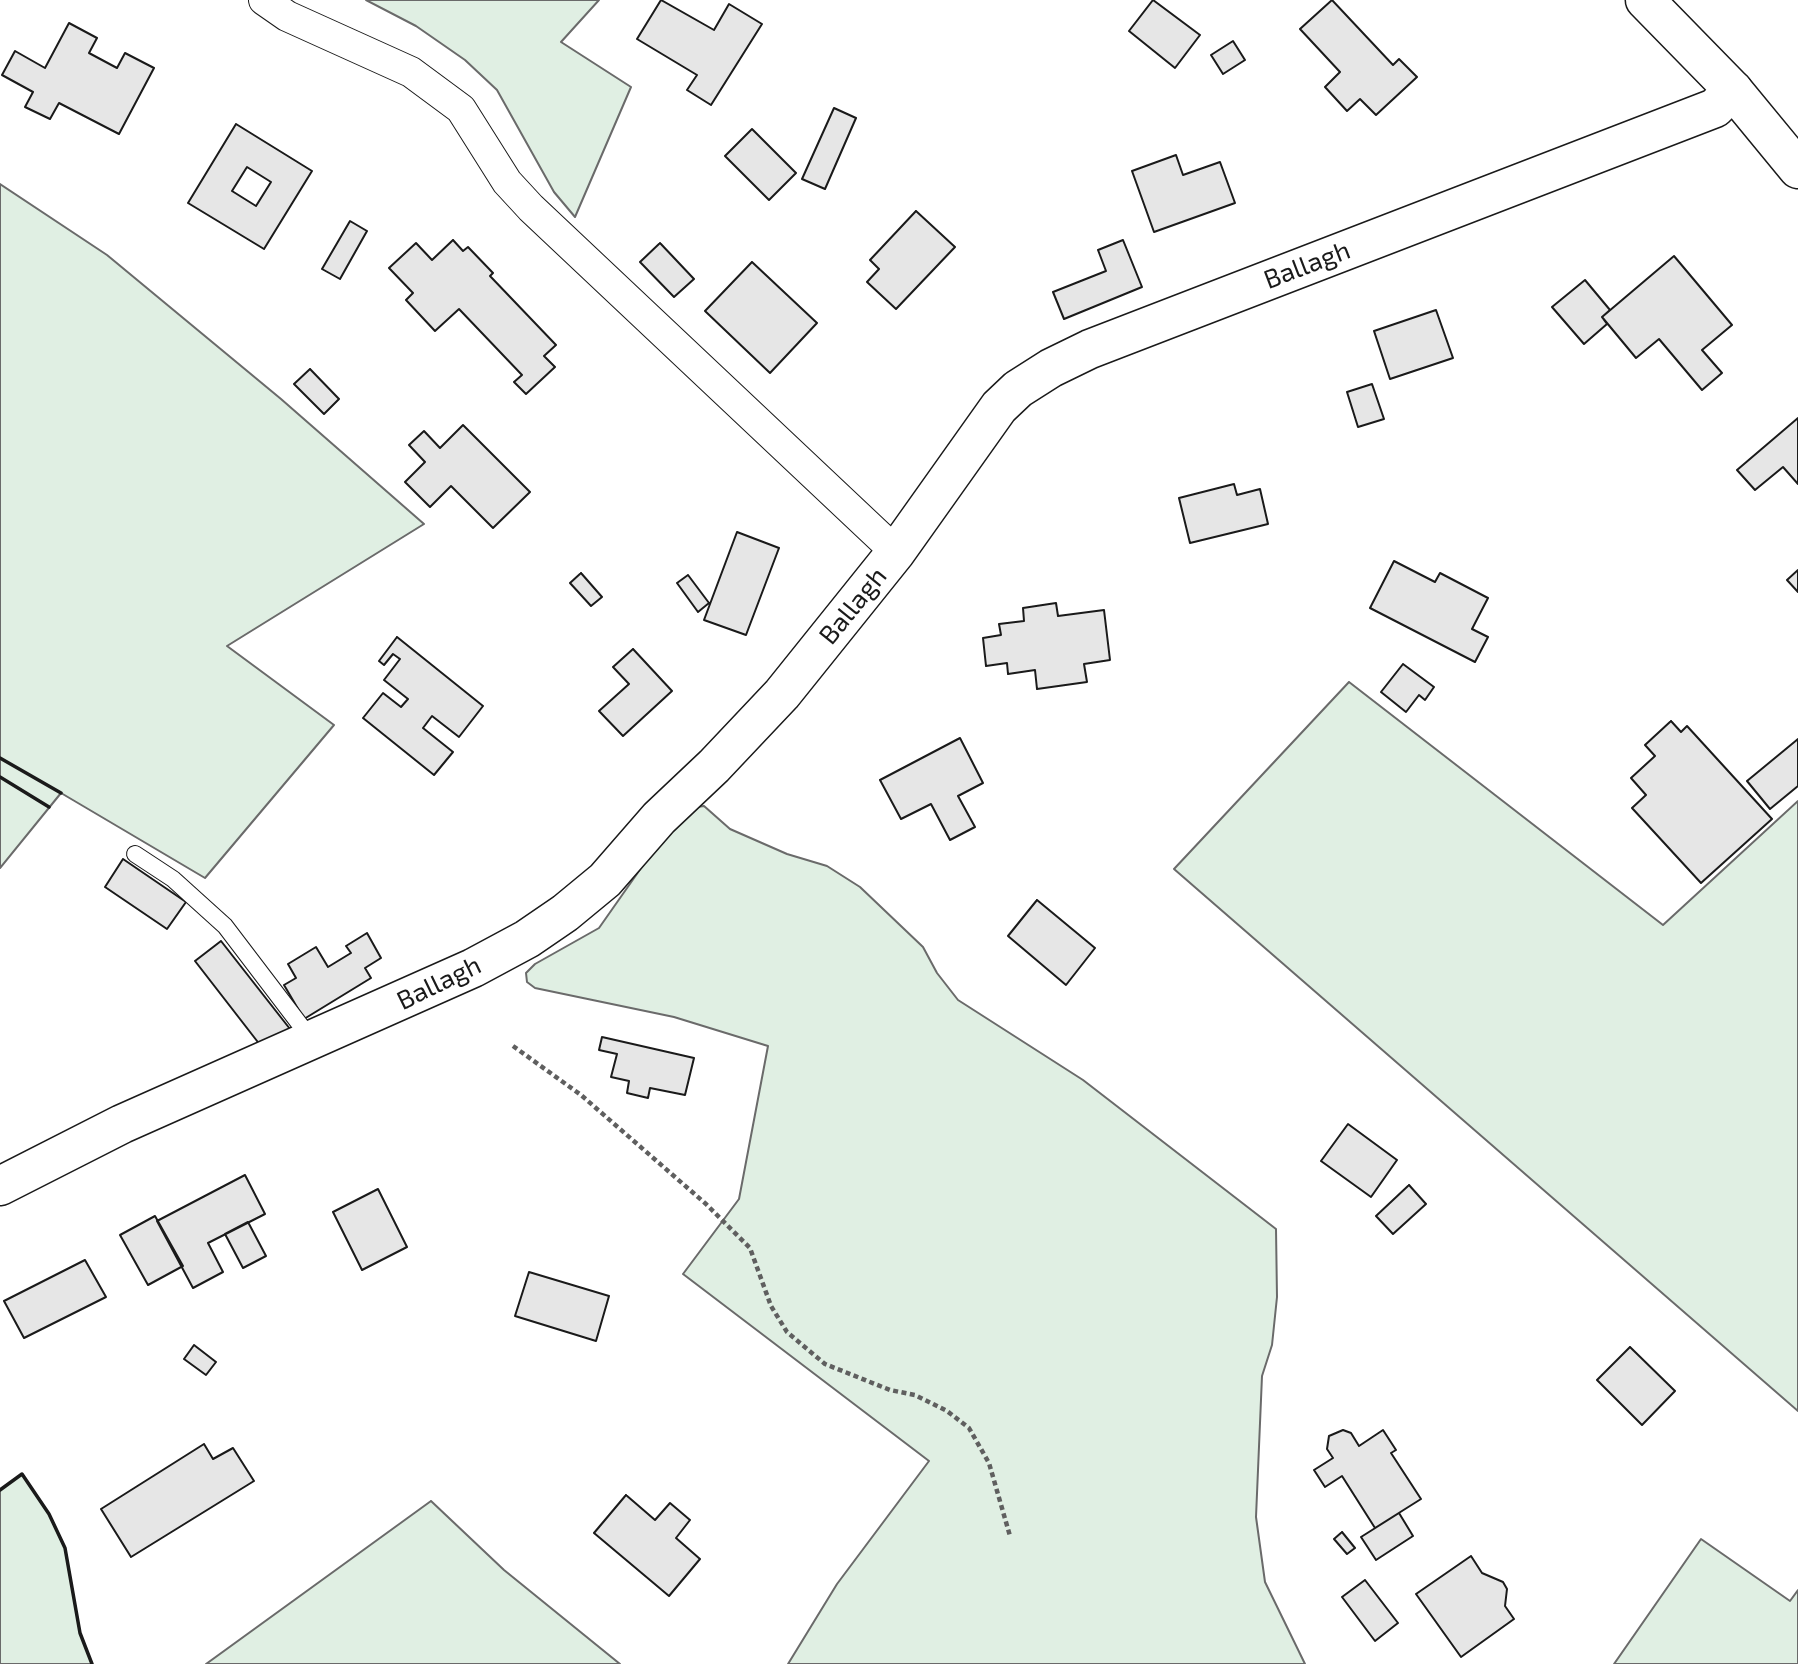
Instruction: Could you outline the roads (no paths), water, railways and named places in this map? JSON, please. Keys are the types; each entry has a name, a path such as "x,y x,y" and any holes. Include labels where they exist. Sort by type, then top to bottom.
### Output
{"street":[{"path":"264,0 287,16 411,72 461,109 508,182 531,208 896,552"},
{"path":"1645,0 1733,90 1798,169"},
{"name":"Ballagh","path":"0,1185 122,1124 473,968 527,939 565,913 605,880 659,818 714,766 782,694 896,552 999,407 1018,389 1051,368 1090,349 1715,108 1733,90"}],"lane":[{"path":"135,854 173,879 225,926 313,1041"}]}
